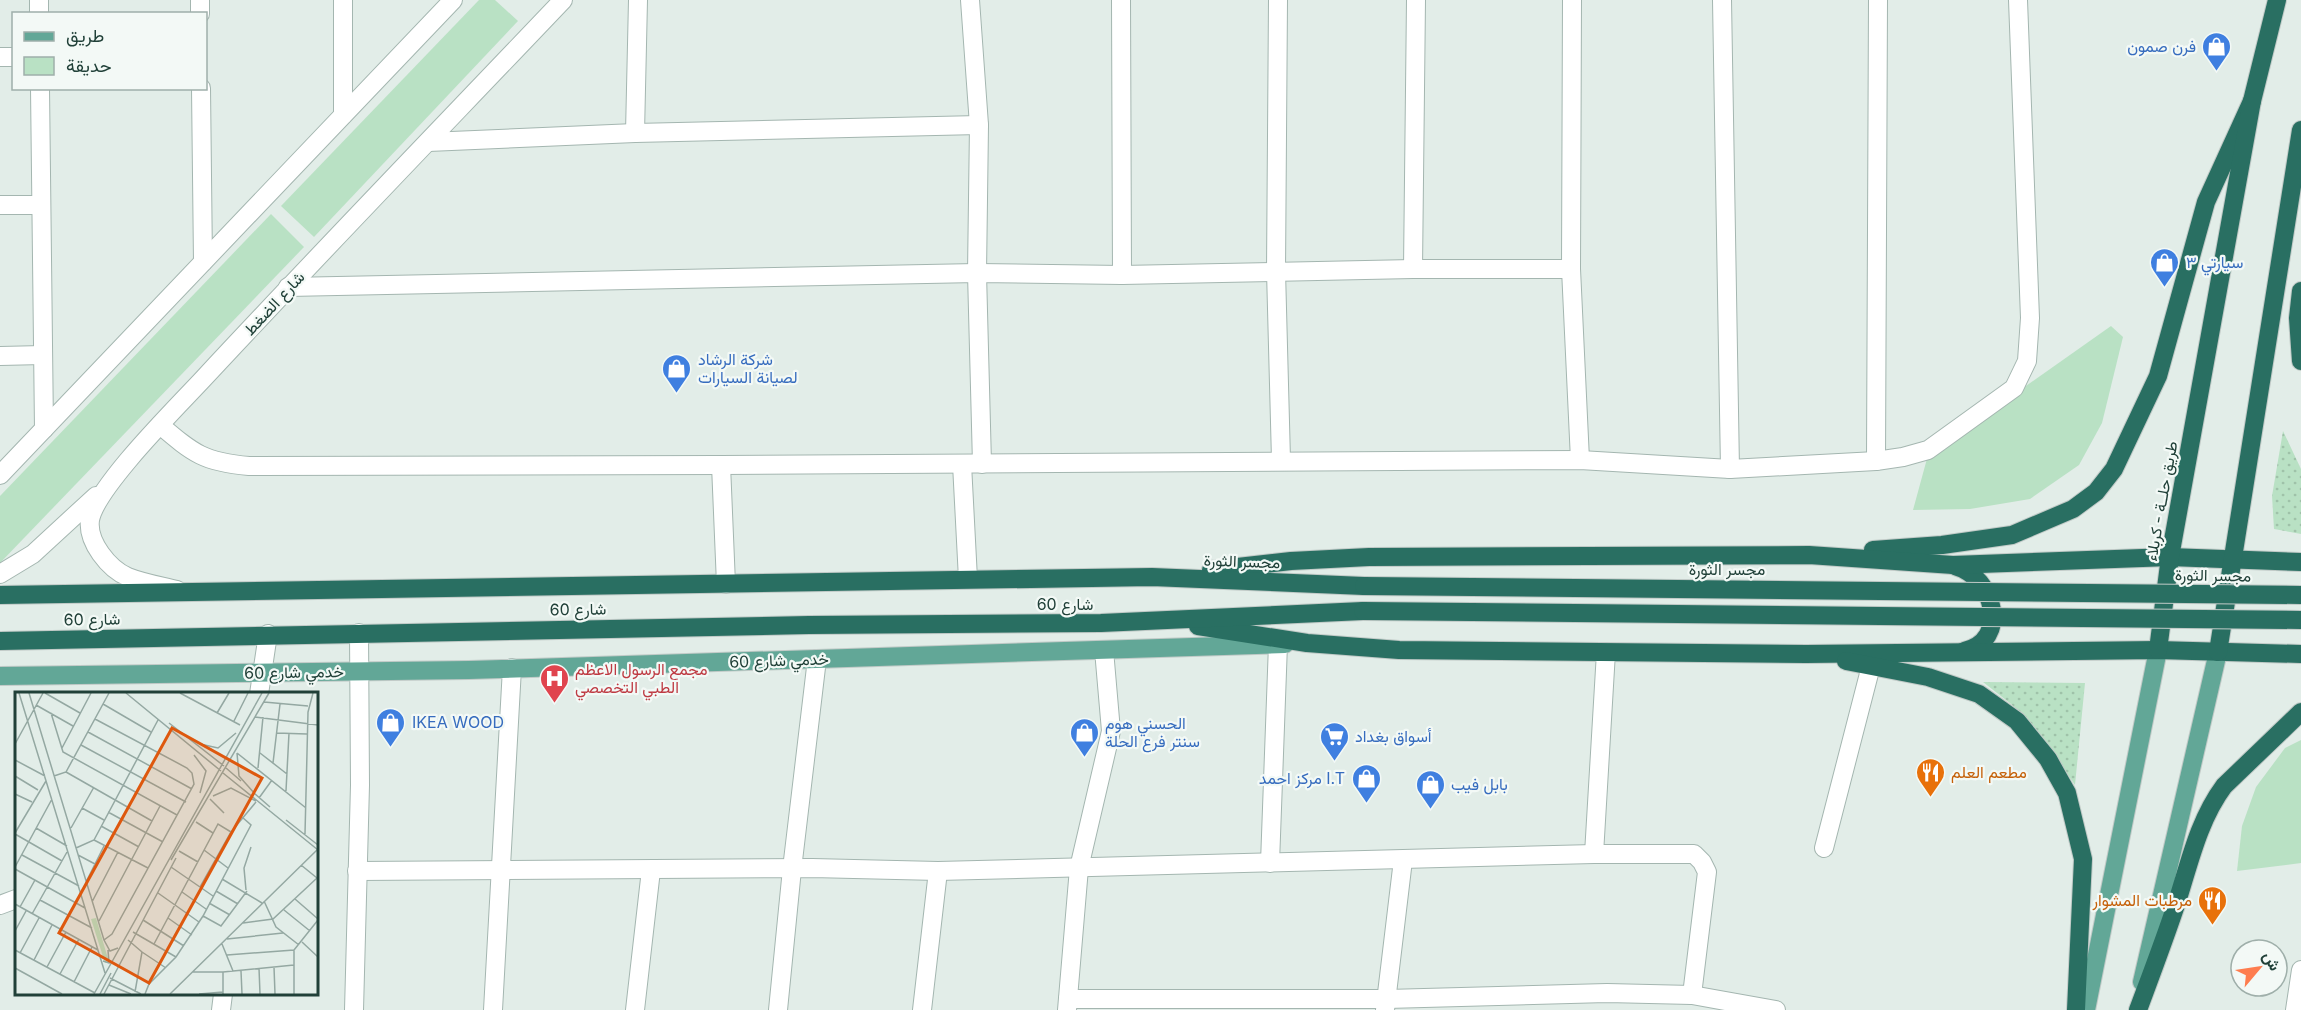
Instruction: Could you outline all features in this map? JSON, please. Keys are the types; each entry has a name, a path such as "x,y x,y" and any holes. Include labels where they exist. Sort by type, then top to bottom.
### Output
{"highway":[{"name":"طريق حلــة - كربلاء","path":"2158,650 2170,557 2252,101 2277,0"},
{"path":"1152,577 1291,561 1368,557 1809,555 1941,545 2012,535 2073,509 2096,492 2114,469 2158,376 2206,202 2252,101"},
{"path":"2218,652 2301,130"},
{"path":"2301,291 2298,318 2301,361"},
{"path":"1809,555 1953,565 2170,557 2301,562"},
{"path":"1953,565 1963,568 1979,580 1986,588 1992,607 1990,628 1978,646 1954,652"},
{"name":"شارع 60","path":"0,595 1152,577"},
{"name":"مجسر الثورة","path":"1152,577 1364,586 2301,595"},
{"path":"1158,620 1363,611 2301,620"},
{"path":"1158,620 1307,643 1400,650 1806,654 2158,650 2301,654"},
{"name":"شارع 60","path":"0,641 268,634 785,625 1101,623 1158,620"},
{"path":"1806,654 1928,677 1979,694 2017,721 2048,759 2067,793 2084,859 2076,1010"},
{"path":"2137,1010 2176,905 2194,847 2214,800 2224,786 2301,712"}],"main road":[{"name":"خدمي شارع 60","path":"0,676 360,672 1307,643"},
{"name":"طريق حلــة - كربلاء","path":"2086,1010 2158,650"},
{"path":"2137,1010 2218,652"}],"street":[{"path":"343,0 343,115"},
{"path":"0,475 453,0"},
{"name":"شارع الضغط","path":"187,592 128,577 108,563 93,540 90,521 95,505 160,425 288,287 562,0"},
{"path":"635,133 638,0"},
{"path":"970,0 979,125 977,273 982,464"},
{"path":"1121,0 1122,275"},
{"path":"1278,0 1276,271 1281,460"},
{"path":"1413,268 1416,0"},
{"path":"1572,0 1571,269 1580,460"},
{"path":"1722,0 1730,469"},
{"path":"1876,461 1878,0"},
{"path":"160,425 197,454 220,463 249,465 1580,460 1730,469 1876,461 1903,457 1928,450 2014,388 2026,361 2030,318 2018,0"},
{"path":"40,90 44,429"},
{"path":"201,90 203,262"},
{"path":"428,142 635,133 979,125"},
{"path":"0,205 41,205"},
{"path":"288,287 977,273 1122,275 1413,268 1571,269"},
{"path":"0,356 43,355"},
{"path":"962,464 968,579"},
{"path":"721,465 726,584"},
{"path":"0,574 33,554 113,480"},
{"path":"354,1010 360,786 359,633"},
{"path":"259,692 268,634"},
{"path":"1270,863 1278,644"},
{"path":"1104,650 1111,731 1079,868 1067,1004 1386,1004 1607,993 1692,995 1776,1010"},
{"path":"1594,854 1606,652"},
{"path":"778,1010 817,659"},
{"path":"1824,848 1871,666"},
{"path":"493,1010 512,668"},
{"path":"357,871 792,868 938,871 1594,854 1694,854 1702,862 1707,872 1692,995"},
{"path":"1386,1004 1403,860"},
{"path":"635,1010 651,870"},
{"path":"922,1010 938,871"},
{"path":"0,905 15,899"},
{"path":"2295,1010 2301,970"},
{"path":"221,1010 223,995"}],"green space":[{"path":"479,0 495,0 518,21 314,237 281,206"},
{"path":"271,214 304,247 0,563 0,496"},
{"path":"2111,326 2123,337 2102,423 2079,465 2030,499 1970,509 1913,510 1928,455"},
{"path":"2283,431 2301,469 2301,534 2274,529 2272,496"},
{"path":"1983,682 2085,683 2075,785 2037,731 2011,704"},
{"path":"2301,740 2301,863 2237,871 2242,826 2256,787 2285,748"}],"place":[{"name":"فرن صمون","path":"2217,72"},
{"name":"سيارتي ٣","path":"2165,288"},
{"name":"شركة الرشاد لصيانة السيارات","path":"677,394"},
{"name":"مجمع الرسول الاعظم الطبي التخصصي","path":"554,704"},
{"name":"IKEA WOOD","path":"391,748"},
{"name":"الحسني هوم سنتر فرع الحلة","path":"1084,758"},
{"name":"أسواق بغداد","path":"1334,762"},
{"name":"مطعم العلم","path":"1930,798"},
{"name":"مركز احمد I.T","path":"1366,804"},
{"name":"بابل فيب","path":"1430,810"},
{"name":"مرطبات المشوار","path":"2213,926"}]}
